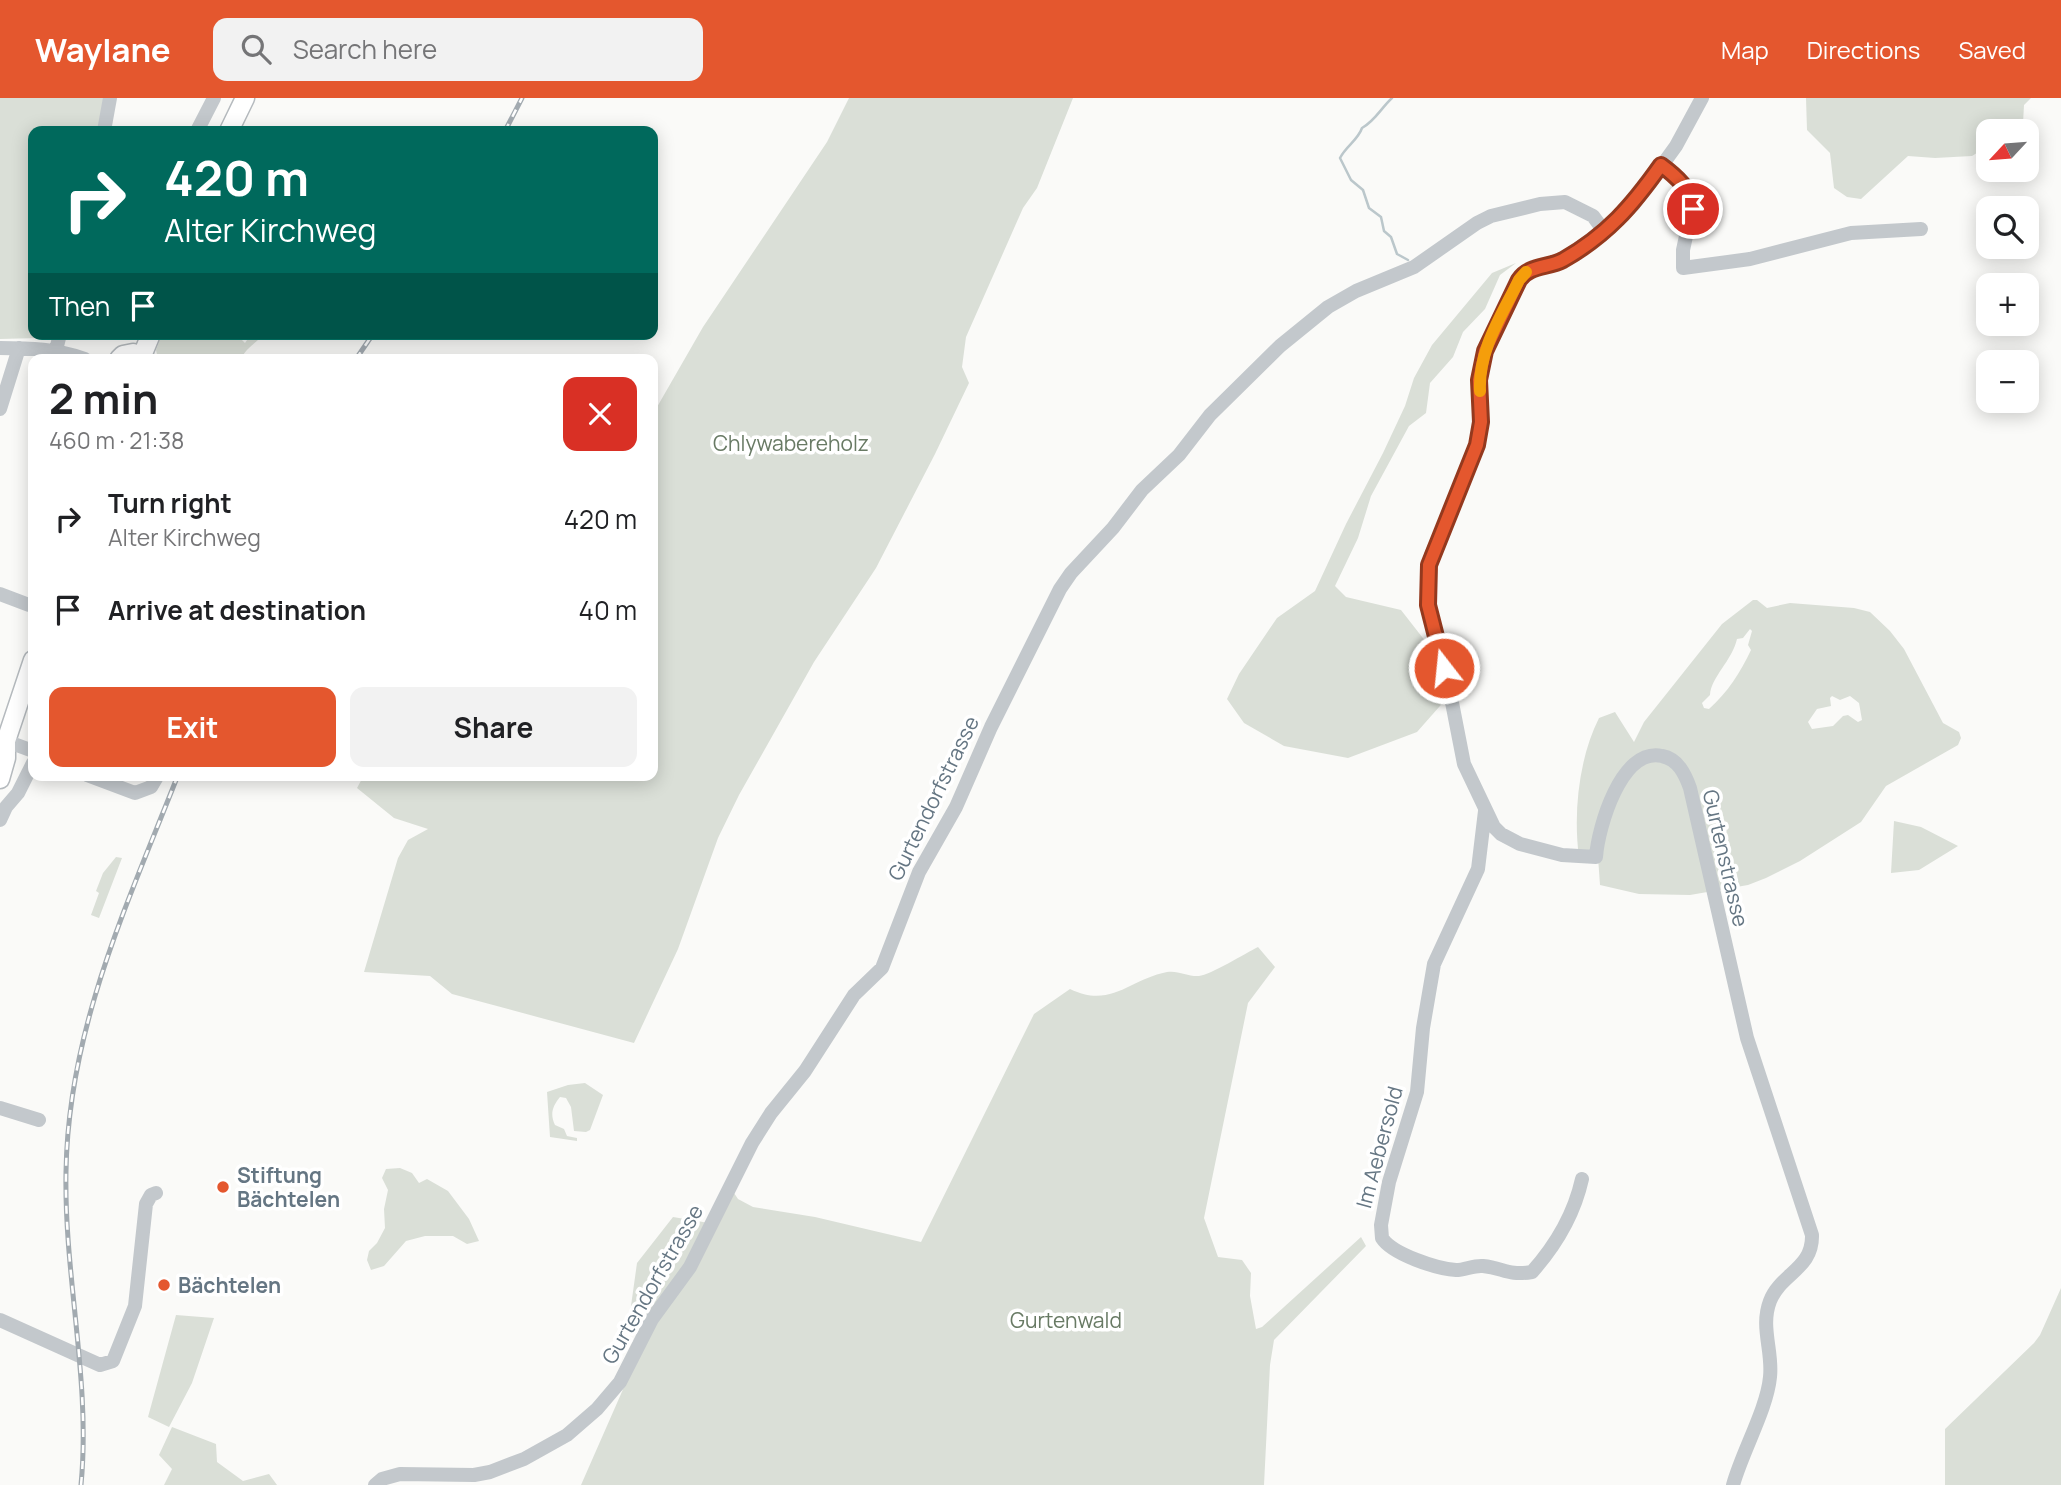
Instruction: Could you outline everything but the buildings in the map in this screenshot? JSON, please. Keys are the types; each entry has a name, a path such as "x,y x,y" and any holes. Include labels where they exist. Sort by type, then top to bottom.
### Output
{"main road":[{"path":"231,126 245,98"},
{"path":"0,779 6,758 3,746 28,674"}],"street":[{"path":"105,126 110,98"},
{"path":"200,126 214,98"},
{"name":"Gurtenstrasse","path":"1702,98 1676,146 1634,204 1560,262 1529,270 1523,273 1519,280 1485,351 1479,380 1481,422 1477,445 1429,565 1428,605 1448,682 1460,747 1485,811 1501,834 1520,844 1562,855 1596,858 1599,834 1614,792 1632,766 1650,756 1664,756 1677,764 1686,777 1747,1038 1812,1236 1812,1249 1807,1259 1780,1284 1769,1302 1765,1328 1770,1360 1769,1384 1733,1485"},
{"path":"1661,165 1680,182 1693,204 1683,250 1683,268 1749,259 1851,233 1921,229"},
{"name":"Gurtendorfstrasse","path":"375,1485 382,1479 400,1474 466,1480 524,1459 567,1435 597,1409 620,1382 652,1319 690,1268 752,1143 771,1113 805,1071 854,995 882,968 919,872 956,807 991,727 1060,589 1142,490 1179,455 1210,415 1280,345 1315,317 1356,291 1414,267 1491,216 1540,204 1565,202 1580,207 1593,216 1604,230"},
{"path":"56,351 59,340"},
{"path":"0,348 68,354"},
{"path":"0,409 19,348"},
{"path":"0,594 28,605"},
{"path":"3,746 28,750"},
{"path":"0,820 28,773"},
{"path":"103,781 135,793 151,787 155,781"},
{"name":"Im Aebersold","path":"1485,811 1478,869 1434,964 1417,1092 1389,1182 1381,1225 1382,1238 1394,1250 1437,1267 1455,1270 1481,1265 1516,1275 1532,1272 1566,1224 1581,1179"},
{"path":"0,1108 39,1121"},
{"path":"0,1320 100,1365 113,1361 135,1306 146,1205 151,1195 156,1193"}],"green space":[{"path":"0,98 107,98 100,126 28,126 28,338 0,339"},
{"name":"Chlywabereholz","path":"849,98 1073,98 1037,188 1023,208 966,337 962,367 969,383 876,568 814,662 739,795 718,838 678,949 634,1043 452,994 430,976 364,972 398,858 408,840 428,829 394,818 357,788 361,781 658,781 658,405 703,327 827,142"},
{"path":"1806,98 2031,98 2024,105 2023,119 1976,119 1976,154 1972,156 1908,156 1861,199 1847,197 1834,188 1830,153 1807,130"},
{"path":"1516,263 1500,275 1485,309 1463,332 1453,357 1430,383 1426,413 1409,426 1371,496 1358,538 1335,586 1346,597 1401,610 1433,651 1447,698 1417,732 1348,758 1284,746 1244,723 1227,699 1239,674 1277,618 1315,591 1383,453 1405,406 1414,378 1432,345 1492,273"},
{"path":"160,340 242,340 245,343 247,340 258,340 244,354 157,354"},
{"path":"1753,600 1767,608 1790,603 1854,608 1870,612 1904,649 1943,723 1959,732 1961,738 1958,745 1886,786 1861,822 1800,861 1766,878 1748,885 1690,895 1639,894 1600,885 1598,857 1579,857 1577,840 1577,804 1582,768 1599,718 1615,712 1634,742 1644,722 1722,624","holes":["1750,629 1752,631 1748,645 1751,650 1742,667 1722,696 1709,709 1704,708 1702,703 1710,695 1711,688 1737,639 1743,638","1832,696 1840,700 1850,696 1859,703 1862,720 1858,722 1848,715 1843,716 1833,726 1812,729 1808,722 1817,709 1831,706"]},
{"path":"1894,821 1921,827 1958,846 1919,870 1891,873"},
{"path":"116,857 122,858 99,918 91,915 99,893 96,891 103,873"},
{"name":"Gurtenwald","path":"1258,947 1275,967 1248,1003 1204,1218 1218,1257 1242,1260 1251,1273 1250,1296 1256,1329 1262,1327 1361,1237 1366,1246 1274,1340 1270,1365 1264,1485 581,1485 646,1337 631,1306 637,1263 673,1217 715,1224 734,1193 738,1199 753,1207 815,1217 921,1242 1034,1014 1070,989 1097,996 1120,991 1167,972 1204,975"},
{"path":"585,1083 603,1095 590,1130 574,1131 571,1107 566,1098 560,1097 555,1104 553,1121 564,1129 567,1136 577,1138 577,1141 550,1137 547,1092"},
{"path":"400,1168 412,1173 419,1183 427,1179 448,1191 469,1219 479,1241 467,1244 453,1236 425,1236 406,1241 384,1266 371,1270 367,1260 369,1251 385,1228 384,1209 388,1190 382,1178 386,1169"},
{"path":"2061,1288 2061,1485 1945,1485 1945,1429 2034,1343"},
{"path":"176,1315 214,1318 192,1383 169,1427 148,1417"},
{"path":"172,1427 216,1444 217,1462 243,1481 269,1474 277,1485 164,1485 172,1469 159,1455"}],"waterway":[{"path":"1392,98 1371,122 1362,128 1340,158 1351,180 1363,190 1369,208 1381,217 1384,231 1391,237 1397,254 1408,260"}],"railway":[{"path":"508,126 522,98"},
{"path":"359,354 369,340"},
{"path":"81,1485 83,1407 66,1211 69,1119 77,1068 104,969 176,781"}],"slow traffic":[{"path":"1480,391 1480,367 1485,351 1519,280 1526,272"}],"place":[{"name":"Stiftung Bächtelen","path":"223,1187"},
{"name":"Bächtelen","path":"164,1285"}],"route":[{"path":"1444,668 1428,605 1429,565 1477,445 1481,422 1480,367 1485,351 1519,280 1523,273 1529,270 1560,262 1620,219 1661,165 1684,187 1692,200 1693,209"}]}
